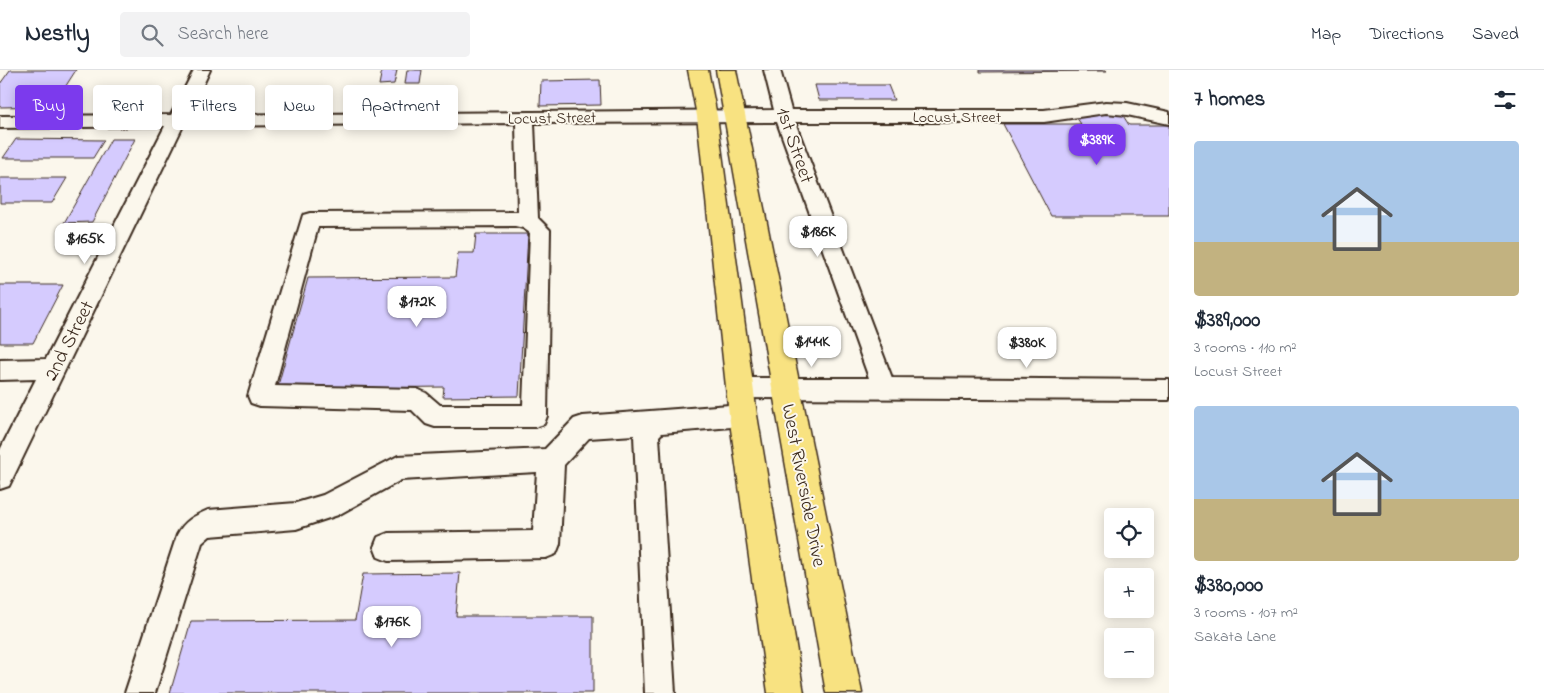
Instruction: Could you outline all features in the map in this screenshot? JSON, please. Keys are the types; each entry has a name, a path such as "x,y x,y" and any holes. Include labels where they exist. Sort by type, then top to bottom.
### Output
{"highway":[{"path":"698,70 707,116 743,415 786,693"},
{"name":"West Riverside Drive","path":"726,70 844,693"}],"street":[{"name":"2nd Street","path":"195,85 202,70"},
{"name":"1st Street","path":"772,70 784,116 884,388"},
{"name":"Locust Street","path":"255,121 707,116 1044,116 1083,109 1126,109 1154,118 1169,118"},
{"path":"525,118 528,221"},
{"name":"Locust Street","path":"0,122 172,122"},
{"name":"2nd Street","path":"0,477 174,130"},
{"path":"0,370 53,369"},
{"path":"740,388 1169,390"},
{"path":"140,693 191,535 208,523 296,516 329,506 398,468 550,460 583,428 743,415"},
{"path":"657,423 648,430 646,439 660,693"},
{"path":"388,547 546,544 550,460"}],"lane":[{"path":"310,220 528,221 540,230 535,416 435,416 417,400 260,396 310,220"}],"building":[{"path":"10,70 76,70 66,85 15,85 15,107 0,107 0,84"},
{"path":"382,70 397,70 394,84 379,85"},
{"path":"407,70 422,70 420,84 405,84"},
{"path":"980,70 1106,70 1107,71 980,72"},
{"path":"600,80 601,105 540,106 541,81"},
{"path":"815,85 888,85 894,100 819,100"},
{"path":"1074,114 1122,114 1129,125 1169,125 1169,216 1051,216 1003,124 1081,124"},
{"path":"16,139 104,140 93,158 3,158"},
{"path":"111,139 135,139 92,222 64,223"},
{"path":"0,178 67,178 52,203 0,203"},
{"path":"476,234 528,234 519,396 443,397 444,387 277,389 308,278 455,277 458,253 474,253"},
{"path":"0,285 63,285 33,343 0,343"},
{"path":"460,573 456,616 593,616 593,693 170,693 191,621 355,620 363,574"}]}
